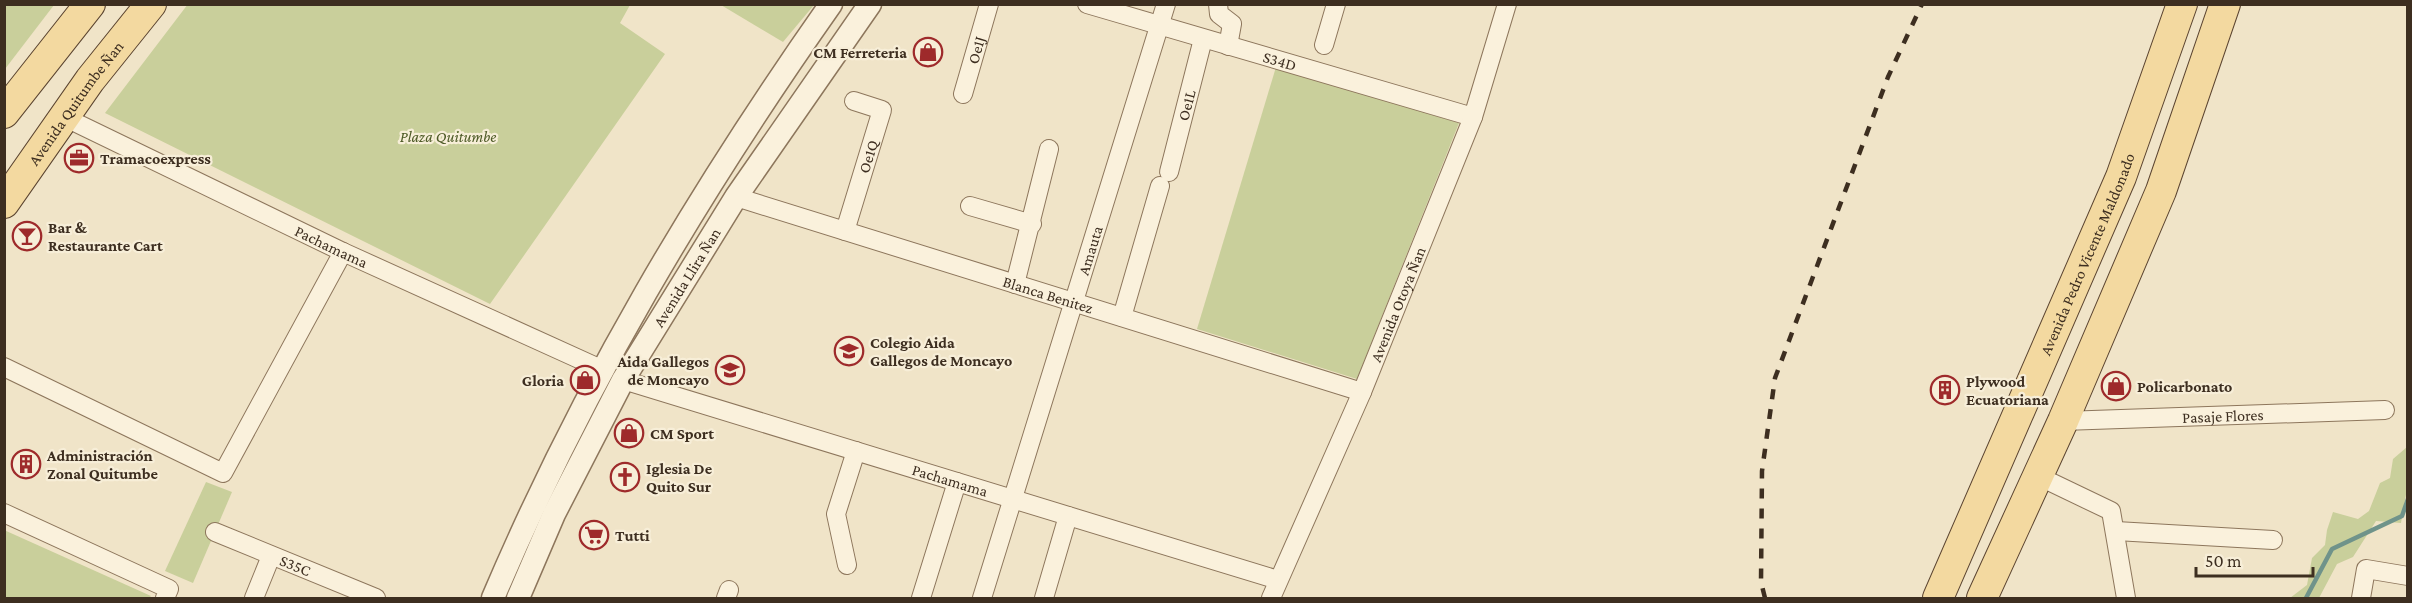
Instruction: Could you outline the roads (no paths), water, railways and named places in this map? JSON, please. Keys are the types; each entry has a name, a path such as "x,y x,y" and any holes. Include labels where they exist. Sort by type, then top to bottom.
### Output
{"main road":[{"path":"9,98 90,4"},
{"name":"Avenida Quitumbe Ñan","path":"4,203 64,117 151,4"},
{"name":"Avenida Pedro Vicente Maldonado","path":"1938,598 2121,177 2182,4"},
{"path":"1982,598 2063,421 2161,192 2225,4"}],"street":[{"name":"Avenida Llira Ñan","path":"493,598 531,510 601,369 702,197 831,4"},
{"name":"Avenida Llira Ñan","path":"518,598 554,514 623,380 736,197 870,4"},
{"name":"Oe1J","path":"963,94 989,4"},
{"name":"Amauta","path":"982,598 1166,4"},
{"path":"1218,4 1219,14 1232,24 1228,46"},
{"path":"1324,45 1336,4"},
{"name":"Avenida Otoya Ñan","path":"1271,598 1362,392 1473,117 1507,4"},
{"name":"S34D","path":"1092,5 1473,117"},
{"name":"Oe1L","path":"1122,317 1165,179 1203,39"},
{"name":"Oe1Q","path":"845,231 882,110 854,101"},
{"name":"Pachamama","path":"64,117 343,252 601,369"},
{"path":"1015,284 1049,150"},
{"name":"Blanca Benitez","path":"736,197 1362,392"},
{"path":"970,206 1032,224"},
{"path":"4,367 223,473 343,252"},
{"name":"Pachamama","path":"623,380 1278,580"},
{"name":"Pasaje Flores","path":"2063,421 2385,410"},
{"path":"847,565 836,514 856,451"},
{"path":"2038,477 2111,511 2126,598"},
{"path":"921,598 957,482"},
{"path":"4,513 167,594"},
{"path":"1044,598 1068,516"},
{"path":"2116,531 2273,540"},
{"name":"S35C","path":"215,532 376,598"},
{"path":"254,598 271,556"},
{"path":"2361,598 2366,569 2408,576"}],"waterway":[{"path":"2306,598 2332,549 2402,516 2408,499"}],"railway":[{"path":"1765,598 1761,582 1762,471 1775,378 1888,77 1922,4"}],"place":[{"name":"CM Ferreteria","path":"928,52"},
{"name":"Tramacoexpress","path":"79,158"},
{"name":"Bar & Restaurante Cart","path":"27,236"},
{"name":"Colegio Aida Gallegos de Moncayo","path":"849,351"},
{"name":"Aida Gallegos de Moncayo","path":"730,370"},
{"name":"Gloria","path":"585,380"},
{"name":"Policarbonato","path":"2116,386"},
{"name":"Plywood Ecuatoriana","path":"1945,390"},
{"name":"CM Sport","path":"629,433"},
{"name":"Administración Zonal Quitumbe","path":"26,464"},
{"name":"Iglesia De Quito Sur","path":"625,477"},
{"name":"Tutti","path":"594,535"}],"park label":[{"name":"Plaza Quitumbe","path":"448,136"}]}
